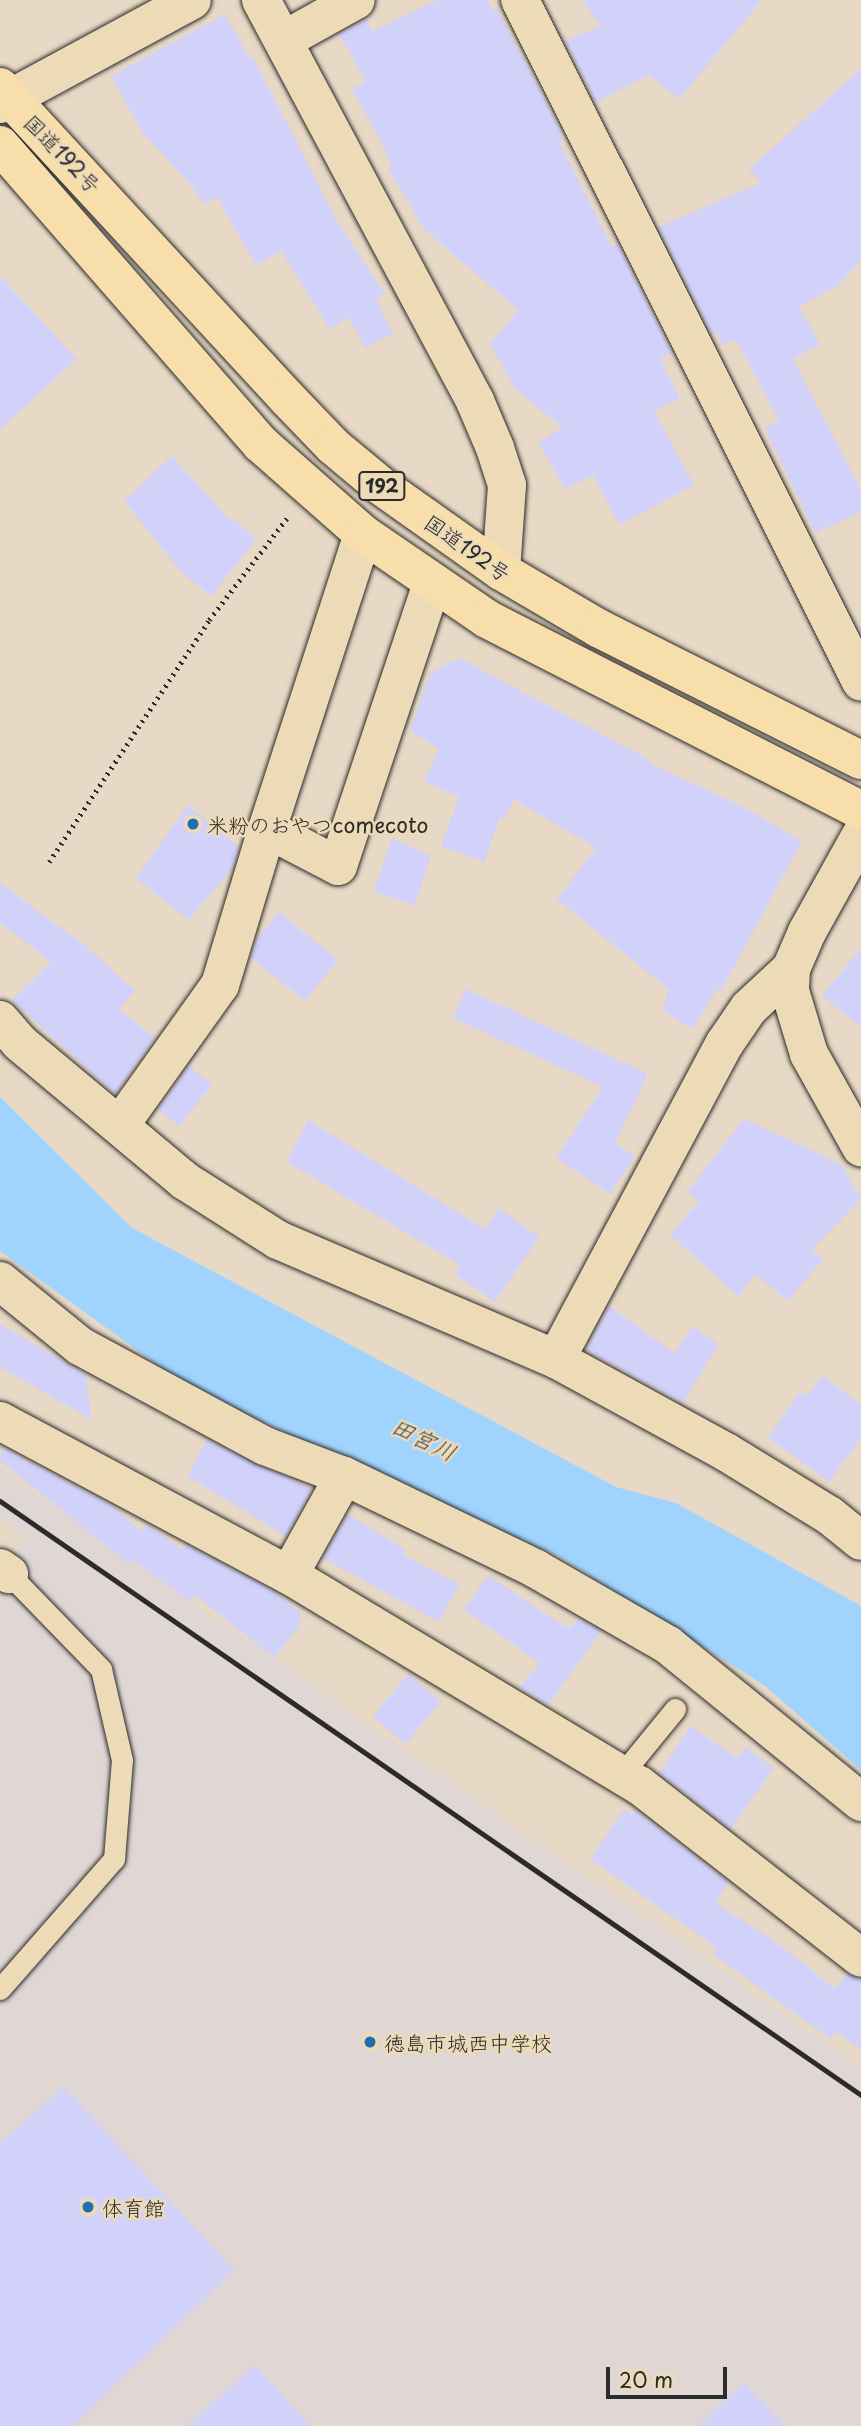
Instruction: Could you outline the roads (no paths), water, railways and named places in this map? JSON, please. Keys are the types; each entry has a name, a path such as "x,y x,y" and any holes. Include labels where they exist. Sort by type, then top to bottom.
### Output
{"highway":[{"name":"国道192号","path":"3,96 333,446 501,572 598,628 861,760"},
{"name":"国道192号","path":"0,145 261,444 363,534 487,619 861,810"}],"street":[{"path":"3,96 191,0"},
{"path":"261,0 475,401 495,448 507,485 501,572"},
{"path":"284,40 356,0"},
{"path":"520,0 861,682"},
{"path":"120,1125 220,985 267,829 363,534"},
{"path":"267,829 338,866 432,583"},
{"path":"556,1359 725,1043 749,1008 791,969 861,835"},
{"path":"791,969 790,991 809,1054 861,1147"},
{"path":"0,1020 20,1043 185,1181 278,1240 556,1359 726,1452 830,1515 861,1541"},
{"path":"0,1281 80,1346 265,1446 344,1476 536,1569 668,1645 861,1802"},
{"path":"0,1421 289,1576 622,1774 861,1958"},
{"path":"289,1576 344,1476"}],"lane":[{"path":"0,1989 114,1858 122,1760 101,1669 4,1571"},
{"path":"622,1774 675,1709"}],"water":[{"name":"田宮川","path":"0,1097 132,1228 616,1487 676,1503 861,1606 861,1770 765,1686 560,1557 191,1389 0,1251"}],"railway":[{"path":"0,1501 861,2095"}],"place":[{"name":"米粉のおやつcomecoto","path":"193,824"},
{"name":"徳島市城西中学校","path":"370,2042"},
{"name":"体育館","path":"88,2207"}]}
